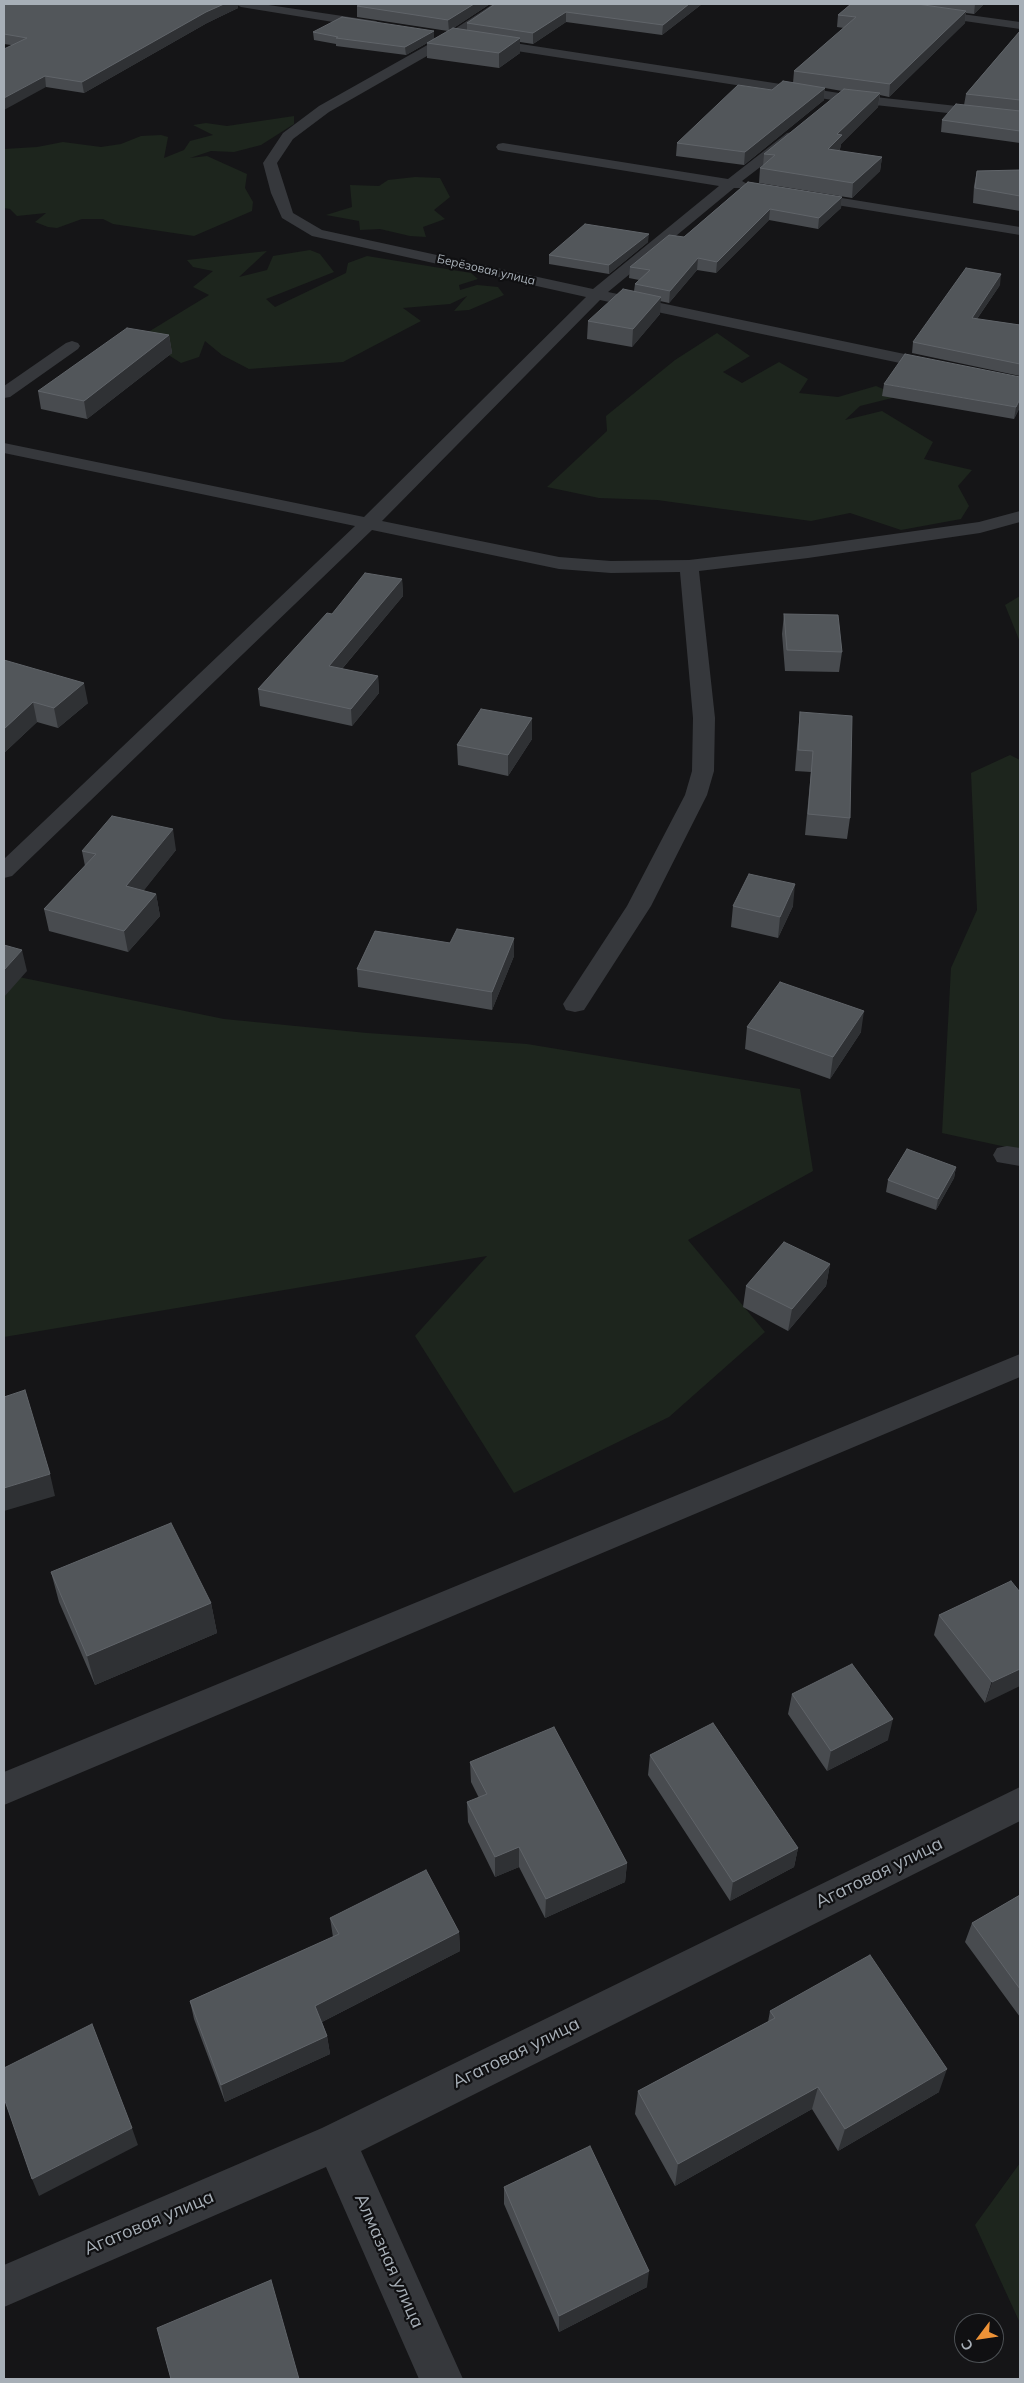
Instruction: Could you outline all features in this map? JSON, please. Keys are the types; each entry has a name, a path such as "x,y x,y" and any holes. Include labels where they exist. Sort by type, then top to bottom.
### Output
{"street":[{"path":"241,4 384,26"},
{"name":"Берёзовая улица","path":"500,4 451,37 324,109 288,136 270,163 278,193 287,214 317,232 597,294 952,369"},
{"path":"867,4 1020,26"},
{"path":"432,34 840,96 1020,117"},
{"path":"825,109 840,96"},
{"path":"4,871 368,524 597,294 803,127"},
{"path":"503,147 760,188"},
{"path":"789,193 1020,231"},
{"path":"4,393 72,346"},
{"path":"4,448 559,563 610,567 689,566 913,538 980,527 1020,516"},
{"path":"575,1004 639,906 696,796 703,771 704,718 689,566"},
{"path":"4,1788 1020,1365"},
{"name":"Агатовая улица","path":"4,2286 336,2142 1020,1804"},
{"name":"Алмазная улица","path":"336,2142 441,2379"}],"shaded area":[{"path":"294,116 294,124 261,145 234,152 211,151 190,158 207,156 247,174 245,188 253,202 252,211 194,236 113,224 103,219 82,219 57,228 48,227 35,222 46,213 17,216 10,209 4,208 4,149 37,147 63,142 101,147 121,144 141,136 161,135 168,137 164,158 184,150 190,141 213,135 193,125 206,123 227,126"},
{"path":"415,177 440,178 450,197 434,210 445,219 423,227 426,237 410,236 380,229 360,230 359,221 326,215 352,207 350,185 379,186 388,180"},
{"path":"310,250 320,254 334,272 266,299 275,307 346,273 348,263 367,256 471,273 478,279 459,285 460,290 477,285 498,287 504,295 469,310 454,311 467,296 450,304 403,308 421,321 343,362 249,369 222,355 205,341 199,357 181,363 140,337 209,295 193,287 213,271 193,267 187,260 267,251 239,277 267,270 273,256"},
{"path":"717,333 750,356 723,372 742,383 779,362 808,379 799,393 838,397 876,386 900,396 860,406 845,420 882,411 933,442 924,459 972,470 958,486 969,506 961,519 901,530 850,513 811,521 657,500 599,498 547,487 607,431 606,416 675,360"},
{"path":"1020,596 1020,642 1005,605"},
{"path":"1010,755 1020,760 1020,1150 942,1133 951,968 977,910 971,773"},
{"path":"4,974 224,1019 367,1033 527,1044 800,1089 813,1171 688,1240 765,1332 669,1417 514,1493 415,1336 487,1256 4,1337"},
{"path":"1020,2163 1020,2323 975,2225"}],"building":[{"path":"4,4 224,4 206,12 82,82 45,76 4,98 4,49 27,38 4,34"},
{"path":"362,4 474,4 448,20 357,6"},
{"path":"495,4 689,4 663,25 566,12 533,33 467,23"},
{"path":"851,4 917,4 966,11 890,84 794,71 856,17 838,15"},
{"path":"342,17 434,31 405,47 336,38 338,37 313,32"},
{"path":"453,28 520,38 499,53 427,43"},
{"path":"1020,31 1020,100 966,94"},
{"path":"783,81 825,88 745,152 677,143 738,85 772,90"},
{"path":"844,89 880,93 837,134 842,135 828,149 882,157 853,183 760,168 775,155 764,154"},
{"path":"956,104 1020,111 1020,131 942,120"},
{"path":"1020,170 1020,196 975,188 977,171"},
{"path":"748,182 842,197 819,218 770,209 717,262 698,258 670,291 635,284 650,270 630,267 669,235 684,237"},
{"path":"585,224 649,234 609,265 549,255"},
{"path":"966,268 1001,274 972,318 1020,325 1020,364 913,342"},
{"path":"623,289 661,297 633,329 588,321"},
{"path":"127,328 169,335 84,401 38,391"},
{"path":"905,354 1020,377 1020,399 1016,407 884,384"},
{"path":"365,573 402,579 329,666 378,676 351,709 258,689 327,613 332,614"},
{"path":"784,614 838,615 842,652 787,650"},
{"path":"4,660 84,683 54,708 33,702 4,729"},
{"path":"481,709 532,718 508,755 457,745"},
{"path":"800,712 852,716 850,818 808,814 813,751 798,750"},
{"path":"112,816 173,829 126,886 156,894 124,931 44,909 96,854 82,851"},
{"path":"749,874 795,884 780,917 733,906"},
{"path":"457,929 514,938 492,992 357,969 375,931 450,943"},
{"path":"4,945 22,950 4,970"},
{"path":"780,982 864,1011 833,1057 747,1027"},
{"path":"907,1149 956,1167 938,1199 888,1180"},
{"path":"784,1242 830,1264 792,1309 746,1286"},
{"path":"25,1390 50,1474 4,1488 4,1397"},
{"path":"171,1523 211,1603 87,1656 51,1572"},
{"path":"1011,1581 1020,1592 1020,1669 992,1682 939,1615"},
{"path":"852,1664 893,1719 831,1751 792,1694"},
{"path":"713,1723 798,1848 733,1882 650,1755"},
{"path":"554,1727 627,1863 546,1899 519,1847 495,1857 467,1802 487,1794 470,1762"},
{"path":"426,1870 459,1932 315,2006 327,2036 221,2085 190,2001 339,1934 330,1918"},
{"path":"1020,1895 1020,1989 972,1923"},
{"path":"870,1955 947,2069 845,2129 818,2087 678,2164 638,2091 775,2018 770,2011"},
{"path":"92,2024 132,2128 32,2179 4,2098 4,2068"},
{"path":"590,2146 649,2271 559,2316 504,2187"},
{"path":"271,2280 299,2379 171,2379 157,2328"}]}
